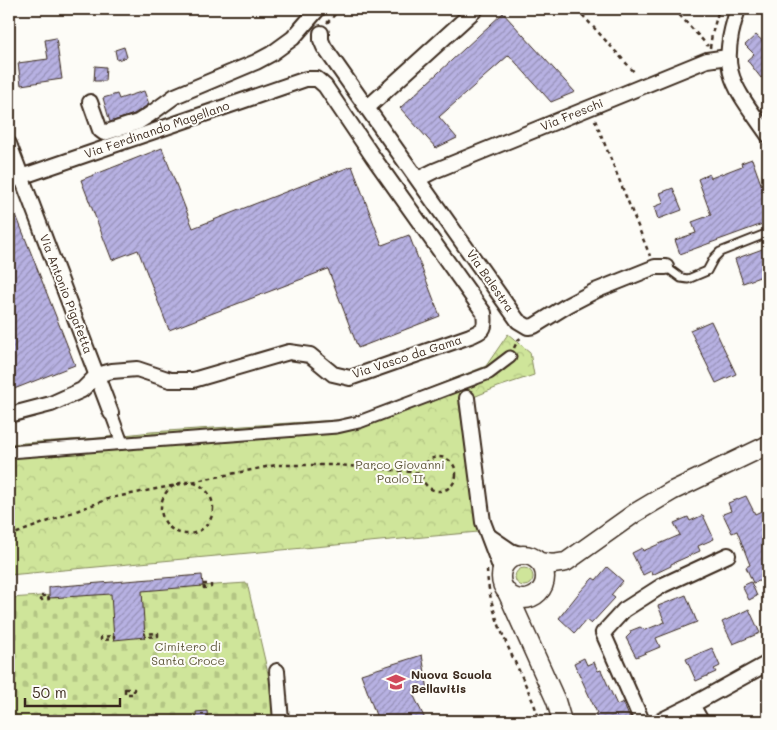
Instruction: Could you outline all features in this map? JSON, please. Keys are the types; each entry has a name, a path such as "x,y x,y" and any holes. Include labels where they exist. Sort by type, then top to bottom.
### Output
{"street":[{"path":"90,102 100,130 104,132 138,122 174,96 272,54 293,38 318,9"},
{"path":"367,108 476,9"},
{"path":"738,9 730,38 729,67 737,88 768,135"},
{"name":"Via Balestra","path":"324,30 321,40 324,46 518,321 523,325 534,326 588,294 660,267"},
{"name":"Via Freschi","path":"418,179 707,60 728,57"},
{"name":"Via Ferdinando Magellano","path":"15,179 306,79"},
{"name":"Via Vasco da Gama","path":"9,415 51,404 82,390 97,375 112,370 138,369 170,380 193,380 289,352 310,354 333,374 350,378 482,331 485,325 484,313 325,86 317,79 306,79"},
{"name":"Via Antonio Pigafetta","path":"9,144 15,179 97,375 122,443"},
{"path":"9,452 342,426 359,422 489,373 510,358"},
{"path":"465,382 483,522 489,536 495,570 502,579 523,625 556,701 562,721"},
{"path":"495,570 509,561 522,556 553,564 566,562 635,513 768,445"},
{"path":"489,536 522,556"},
{"path":"507,592 516,598 531,598 577,555"},
{"path":"642,721 603,633 624,610 663,585 728,555"},
{"path":"523,625 529,604 540,588 543,568 540,562"},
{"path":"660,721 768,663"},
{"path":"278,671 281,721"},
{"path":"692,705 701,721"}],"lane":[{"path":"660,267 681,278 688,279 707,271 714,258 720,252 768,233"}],"path":[{"path":"324,30 327,22 340,9"},
{"path":"576,9 637,76"},
{"path":"674,9 710,48"},
{"path":"710,52 712,34 719,9"},
{"path":"593,113 660,267"},
{"path":"510,358 518,340 524,336"},
{"path":"435,457 447,458 456,472 456,478 450,487 440,491 429,488 422,479 422,473 426,463 435,457"},
{"path":"9,536 111,498 276,465 339,465 422,473"},
{"path":"190,482 198,485 205,490 213,505 212,514 208,522 195,532 186,534 171,528 162,515 161,506 167,491 181,483 190,482"},
{"path":"495,570 489,593 498,623 531,696 540,721"},
{"path":"158,633 158,636 145,637 145,634 158,633"}],"green space":[{"name":"Parco Giovanni Paolo II","path":"508,334 530,352 534,375 459,403 478,532 9,575 9,444 98,438 151,432 352,419 486,366"},
{"path":"524,568 530,571 533,577 530,583 524,586 518,583 515,577 518,571"},
{"name":"Cimitero di Santa Croce","path":"247,583 279,721 9,721 9,598"}],"building":[{"path":"503,13 575,92 551,102 509,55 439,117 457,138 436,148 400,108"},
{"path":"756,35 768,46 768,71 761,78 747,60 754,54 745,45"},
{"path":"56,38 62,79 21,85 18,63 48,59 45,40"},
{"path":"124,47 127,57 117,60 115,50"},
{"path":"95,66 106,67 105,81 94,81"},
{"path":"144,91 149,104 134,114 110,122 103,98 117,94 119,99"},
{"path":"162,148 193,228 352,166 382,245 409,235 440,316 358,348 328,269 169,330 138,250 112,260 81,180"},
{"path":"752,159 765,195 768,194 768,222 680,254 675,240 696,233 692,222 711,215 698,179 709,174 711,178 742,166 741,163"},
{"path":"673,188 682,210 658,219 654,207 664,203 660,193"},
{"path":"9,197 75,365 9,391"},
{"path":"768,247 768,274 743,283 735,259"},
{"path":"711,321 736,374 716,383 690,330"},
{"path":"746,496 755,514 768,508 768,578 753,583 746,567 750,565 737,531 732,533 723,514 731,511 728,503"},
{"path":"703,515 714,539 698,546 700,551 671,564 671,566 652,575 651,571 643,575 632,553 642,548 643,551 680,535 674,523 688,517 690,521"},
{"path":"607,567 623,581 611,595 615,598 591,624 586,620 575,633 559,618 593,578 596,580"},
{"path":"202,575 203,586 142,591 145,637 114,640 111,594 49,598 49,587"},
{"path":"751,582 757,596 749,600 742,586"},
{"path":"686,595 697,622 656,638 660,647 636,657 626,638 631,633 630,631 640,627 645,630 665,622 658,606"},
{"path":"749,609 760,633 733,644 722,622"},
{"path":"712,648 720,666 714,669 716,672 696,681 686,659"},
{"name":"Nuova Scuola Bellavitis","path":"422,655 428,690 413,694 426,721 378,721 361,674"},
{"path":"584,658 587,665 594,662 598,671 601,670 617,705 623,702 631,721 598,721 595,714 597,713 574,663"},
{"path":"207,711 208,721 197,721 196,712"}],"place":[{"name":"Nuova Scuola Bellavitis","path":"396,682"}]}
